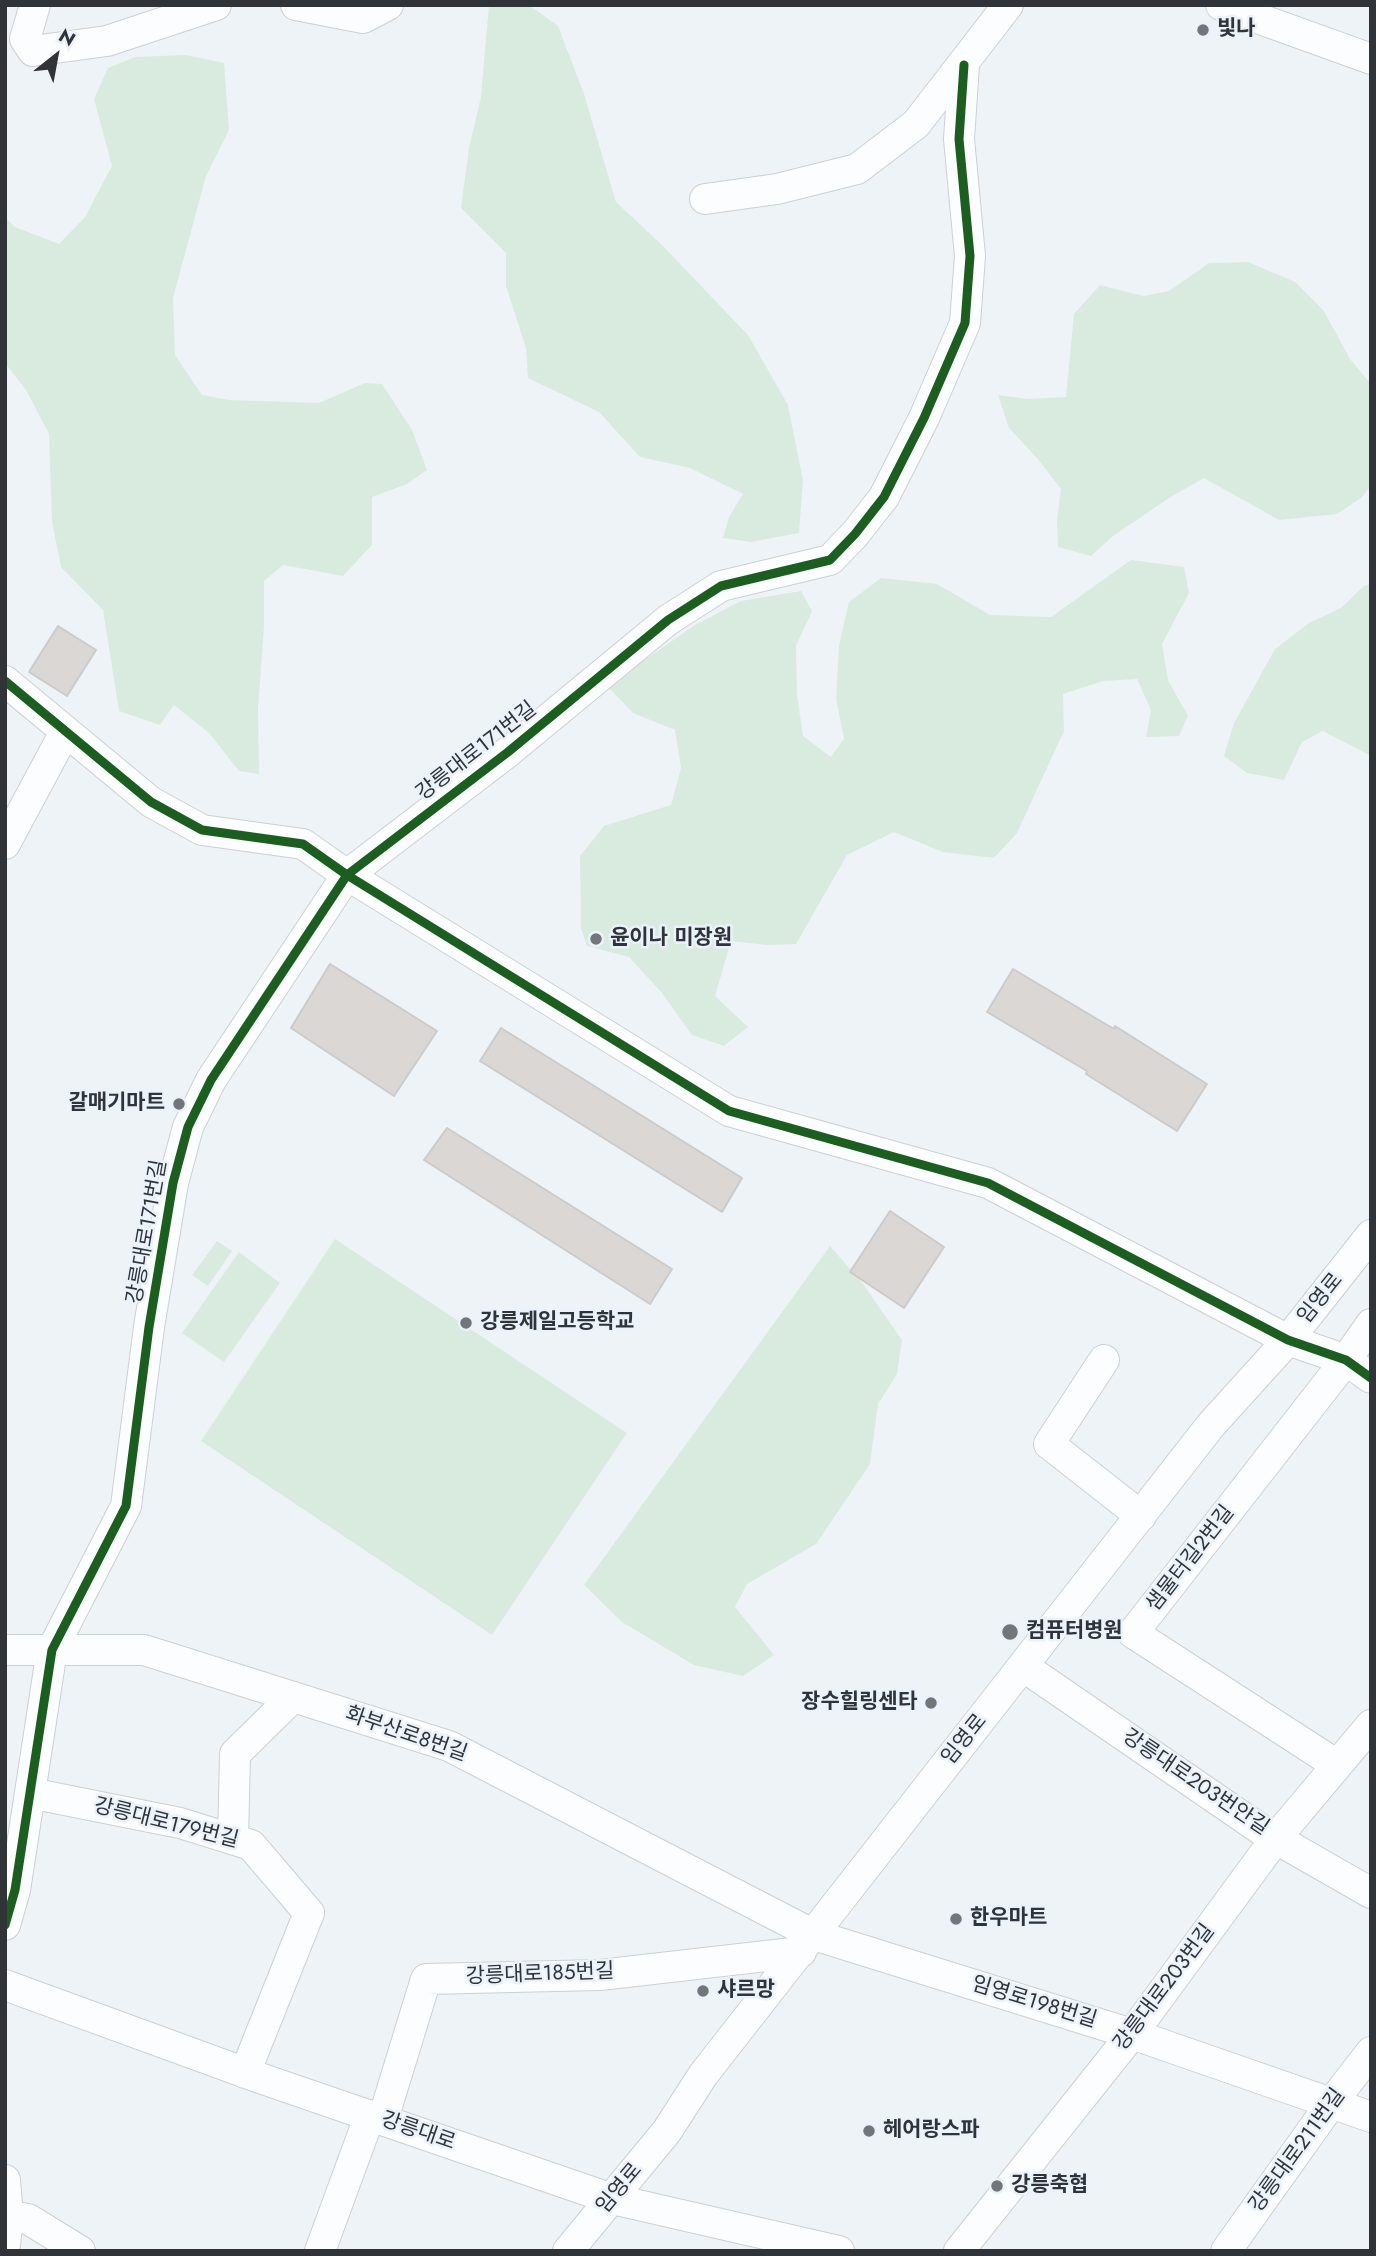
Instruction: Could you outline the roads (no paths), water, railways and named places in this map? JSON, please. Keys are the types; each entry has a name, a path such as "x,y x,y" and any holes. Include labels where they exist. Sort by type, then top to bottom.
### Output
{"street":[{"path":"35,5 25,38 33,51 107,41 216,5"},
{"path":"296,5 363,18 388,5"},
{"path":"705,198 777,189 857,169 916,124 1008,5"},
{"path":"1221,5 1371,59"},
{"name":"강릉대로171번길","path":"5,1925 15,1890 14,1834 30,1793 52,1650 126,1506 149,1327 173,1184 188,1127 211,1080 347,874 509,752 668,620 720,586 830,560 884,497 924,418 965,323 970,256 959,139 964,65"},
{"path":"5,681 151,802 202,830 303,844 729,1111 988,1183 1288,1340 1346,1360 1371,1378"},
{"path":"5,844 65,732"},
{"name":"임영로","path":"570,2250 667,2131 703,2075 808,1944 869,1860 1024,1667 1210,1425 1288,1340 1371,1235"},
{"path":"1346,1360 1371,1324"},
{"path":"1104,1360 1049,1444 1141,1516"},
{"name":"샘물터길2번길","path":"1336,1765 1133,1633 1346,1360"},
{"name":"화부산로8번길","path":"5,1650 144,1650 449,1746 808,1944"},
{"name":"강릉대로203번안길","path":"1024,1667 1276,1838 1371,1893"},
{"path":"233,1839 235,1754 293,1697"},
{"name":"강릉대로203번길","path":"959,2251 1132,2034 1276,1838 1371,1725"},
{"name":"강릉대로179번길","path":"30,1793 180,1823 251,1845 309,1913 245,2073"},
{"name":"임영로198번길","path":"808,1944 1132,2034 1371,2118"},
{"name":"강릉대로185번길","path":"376,2117 426,1979 600,1975 808,1944"},
{"name":"강릉대로","path":"5,1985 245,2073 612,2199 839,2251"},
{"name":"강릉대로211번길","path":"1226,2251 1371,2052"},
{"path":"320,2251 376,2117"},
{"path":"5,2180 5,2245"},
{"path":"7,2215 28,2218 80,2251"}],"place":[{"name":"빛나","path":"1203,30"},
{"name":"윤이나 미장원","path":"596,939"},
{"name":"갈매기마트","path":"179,1104"},
{"name":"강릉제일고등학교","path":"466,1323"},
{"name":"컴퓨터병원","path":"1010,1632"},
{"name":"장수힐링센타","path":"931,1703"},
{"name":"한우마트","path":"956,1919"},
{"name":"샤르망","path":"703,1991"},
{"name":"헤어랑스파","path":"869,2131"},
{"name":"강릉축협","path":"997,2186"}]}
